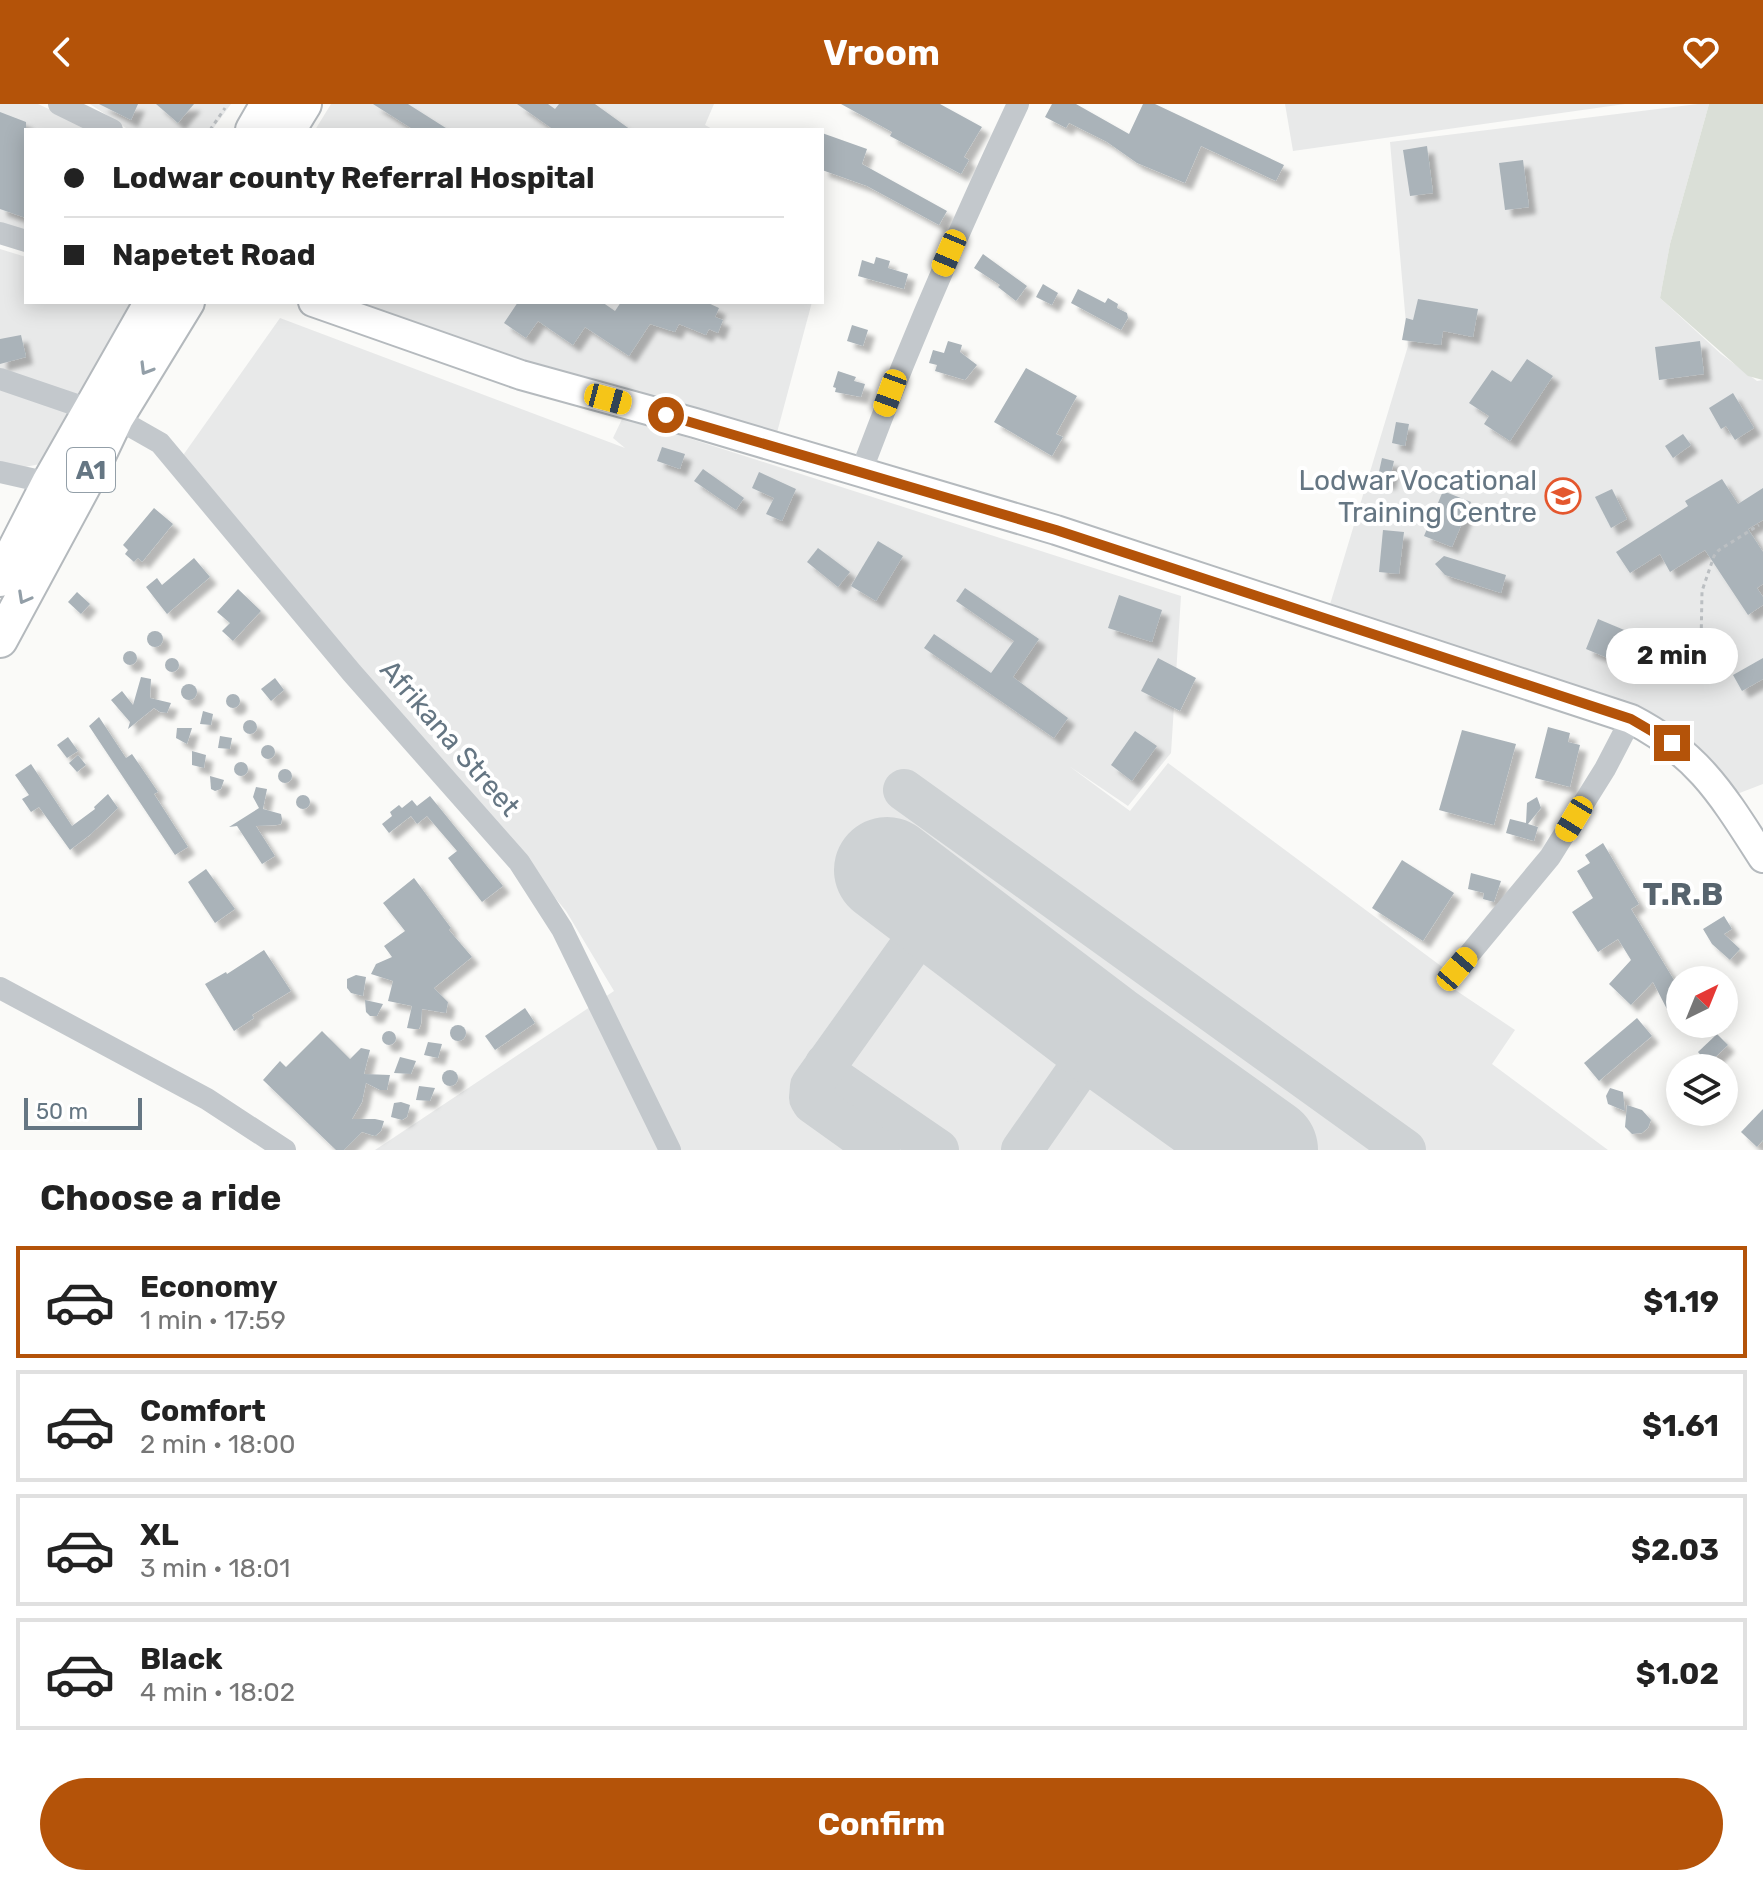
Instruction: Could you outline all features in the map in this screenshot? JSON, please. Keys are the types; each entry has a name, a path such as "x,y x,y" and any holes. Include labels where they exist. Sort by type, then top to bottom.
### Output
{"highway":[{"path":"254,128 268,104"},
{"path":"289,128 304,104"},
{"name":"A1","path":"0,640 87,479 103,414 151,304"},
{"name":"A1","path":"0,579 49,483 186,304"}],"main road":[{"path":"319,304 521,375 1056,530 1631,719 1655,731 1698,765 1719,790 1763,858"}],"street":[{"path":"59,104 108,128"},
{"path":"861,472 901,364 1018,104"},
{"path":"0,233 24,240"},
{"name":"Afrikana Street","path":"0,379 103,414 160,443 352,673 519,862 562,929 670,1150"},
{"path":"0,472 49,483"},
{"path":"1457,969 1550,857 1605,769 1631,719"},
{"path":"0,988 207,1099 285,1150"}],"path":[{"path":"211,128 225,108"},
{"path":"1676,663 1701,646 1702,591 1714,556 1759,525"}],"shaded area":[{"path":"0,104 38,104 90,128 24,128 24,235 0,228"},
{"path":"90,104 231,104 213,128 126,128"},
{"path":"331,104 714,104 705,125 710,128 316,128"},
{"path":"1285,104 1625,104 1293,151"},
{"name":"Lodwar Vocational Training Centre","path":"1709,104 1670,244 1660,298 1721,354 1757,381 1763,380 1763,784 1737,794 1693,749 1328,611 1408,346 1390,142"},
{"path":"1709,104 1763,104 1763,380 1748,376 1660,298 1670,244"},
{"path":"0,249 24,256 24,304 143,304 40,464 25,467 0,462"},
{"path":"342,304 811,304 775,440"},
{"path":"280,318 625,448 613,438 623,417 1181,596 1171,753 1128,806 1069,766 1130,811 1168,763 1449,972 1442,981 1515,1030 1492,1064 1608,1150 375,1150 614,991 566,911 469,794 179,461"}],"building":[{"path":"99,104 138,104 131,120"},
{"path":"156,104 194,104 178,123"},
{"path":"373,104 408,104 446,128 411,128"},
{"path":"517,104 548,104 555,109 559,104 595,104 628,128 551,128"},
{"path":"841,104 940,104 982,127 964,157 969,160 961,174 890,136 892,132"},
{"path":"1052,104 1076,104 1129,134 1143,104 1155,104 1284,165 1276,181 1201,146 1185,183 1137,163 1107,142 1069,123 1066,128 1045,117"},
{"path":"0,112 26,122 26,128 24,217 0,209"},
{"path":"824,134 867,149 862,164 947,211 939,225 867,186 824,171"},
{"path":"1427,146 1433,193 1410,196 1403,150"},
{"path":"1523,160 1529,207 1505,210 1499,163"},
{"path":"983,254 1027,286 1016,301 998,287 1000,285 974,268"},
{"path":"876,257 890,261 888,268 908,274 904,289 858,276 862,260 874,264"},
{"path":"1043,284 1058,293 1052,305 1036,297"},
{"path":"1078,289 1105,303 1108,298 1118,304 1117,308 1127,313 1128,318 1121,330 1071,303"},
{"path":"1418,299 1478,309 1473,337 1443,331 1441,345 1402,340 1406,318 1413,320"},
{"path":"517,304 605,304 615,311 620,304 710,304 719,308 715,317 723,320 718,333 709,329 706,335 679,324 675,332 650,324 629,356 585,327 573,345 538,321 526,338 504,323"},
{"path":"852,325 868,330 863,346 847,341"},
{"path":"21,335 26,357 0,364 0,339"},
{"path":"948,341 962,345 960,352 977,365 965,380 935,371 937,365 929,363 933,350 944,353"},
{"path":"1700,341 1704,374 1659,380 1655,347"},
{"path":"1527,359 1553,376 1510,441 1484,424 1489,416 1469,403 1492,370 1511,382"},
{"path":"1026,368 1077,396 1056,434 1063,437 1052,456 994,422"},
{"path":"838,371 856,377 854,381 865,384 861,397 835,392 836,388 833,387"},
{"path":"1733,393 1754,428 1735,440 1726,426 1721,429 1709,408"},
{"path":"1396,422 1409,424 1405,446 1392,443"},
{"path":"1683,434 1691,445 1673,458 1665,446"},
{"path":"662,447 685,454 680,469 657,461"},
{"path":"1382,458 1394,461 1389,483 1377,481"},
{"path":"703,469 744,498 736,510 694,481"},
{"path":"759,472 796,489 782,521 766,514 774,498 752,488"},
{"path":"1722,479 1738,504 1763,488 1763,520 1748,529 1763,552 1763,584 1757,588 1763,597 1763,605 1748,615 1705,550 1670,572 1660,554 1630,573 1616,552 1688,506 1685,501"},
{"path":"1612,489 1627,519 1611,528 1595,497"},
{"path":"1443,491 1471,502 1452,547 1424,536"},
{"path":"154,508 173,524 142,562 138,558 134,562 125,554 128,550 123,545"},
{"path":"1383,530 1404,532 1399,574 1379,572"},
{"path":"878,541 903,556 876,601 851,586"},
{"path":"818,548 850,572 838,587 807,562"},
{"path":"1444,556 1506,575 1501,593 1445,575 1435,564"},
{"path":"194,558 210,577 167,614 146,587 157,578 162,585"},
{"path":"965,588 1039,639 1013,677 1068,718 1054,738 924,648 934,634 991,673 1014,641 956,601"},
{"path":"238,589 261,611 233,641 222,631 230,623 217,612"},
{"path":"77,592 90,604 81,614 68,602"},
{"path":"1119,595 1162,610 1152,642 1108,628"},
{"path":"1598,619 1641,637 1629,667 1586,649"},
{"path":"155,631 161,633 161,645 155,647 149,645 147,639 149,633"},
{"path":"130,651 137,658 130,665 123,658"},
{"path":"172,658 179,665 172,672 165,665"},
{"path":"1158,658 1196,678 1180,711 1141,691"},
{"path":"1763,658 1763,679 1742,691 1733,675"},
{"path":"141,677 151,679 150,698 171,703 167,713 154,708 128,729 130,722 111,700 122,691 133,705"},
{"path":"275,678 284,690 271,701 261,689"},
{"path":"189,684 195,686 195,698 189,700 183,698 181,692 183,686"},
{"path":"233,694 240,701 233,708 226,701"},
{"path":"203,711 213,714 211,725 200,724"},
{"path":"99,717 126,758 132,754 158,792 154,794 188,847 175,855 89,726"},
{"path":"250,720 257,727 250,734 243,727"},
{"path":"1548,727 1570,733 1568,742 1580,745 1570,787 1535,778"},
{"path":"177,728 192,728 187,744 176,738"},
{"path":"1462,730 1516,744 1494,825 1439,810"},
{"path":"1135,731 1157,746 1132,781 1111,765"},
{"path":"220,736 232,738 230,749 218,748"},
{"path":"68,737 78,751 67,758 57,745"},
{"path":"268,745 275,752 268,759 261,752"},
{"path":"192,751 206,755 204,768 192,765"},
{"path":"78,755 86,765 77,772 69,763"},
{"path":"241,762 248,769 241,776 234,769"},
{"path":"31,764 72,826 95,809 108,794 118,808 70,850 39,807 31,812 22,799 29,795 15,775"},
{"path":"285,769 292,776 285,783 278,776"},
{"path":"210,776 224,780 221,789 211,789"},
{"path":"256,787 267,789 263,809 281,814 282,819 281,824 256,826 275,856 262,864 237,826 229,827 259,808 253,797"},
{"path":"303,795 310,802 303,809 296,802"},
{"path":"430,796 503,886 482,902 448,858 457,851 427,816 417,824 411,816 389,833 382,824 399,805 402,808 412,800 417,806"},
{"path":"1537,797 1541,808 1528,824 1538,827 1534,841 1506,833 1510,819 1526,823 1527,803"},
{"path":"1603,843 1639,904 1631,909 1666,967 1666,1007 1653,982 1631,1005 1609,984 1631,960 1618,939 1598,952 1572,912 1593,898 1577,871 1590,863 1585,855"},
{"path":"1402,860 1454,893 1423,941 1372,908"},
{"path":"206,869 235,909 215,923 188,882"},
{"path":"1471,873 1501,881 1494,902 1483,899 1484,893 1468,889"},
{"path":"414,878 451,928 449,930 472,957 434,988 448,1002 446,1013 422,1009 419,1029 407,1028 412,1006 388,1001 393,981 371,974 376,964 392,957 384,946 405,931 383,903"},
{"path":"1724,916 1732,929 1724,934 1740,949 1730,960 1712,944 1703,929"},
{"path":"264,950 291,991 252,1015 254,1018 234,1031 205,984"},
{"path":"356,975 366,977 363,996 351,993 347,988 347,979"},
{"path":"365,1000 383,1004 377,1016 366,1012"},
{"path":"525,1008 535,1023 495,1050 485,1036"},
{"path":"1637,1018 1652,1036 1599,1081 1584,1063"},
{"path":"455,1025 461,1025 466,1033 464,1039 455,1041 450,1036 450,1030"},
{"path":"322,1031 350,1059 361,1048 370,1050 364,1074 390,1075 387,1090 366,1083 362,1102 352,1119 384,1121 381,1131 375,1136 362,1132 344,1150 336,1150 263,1080 280,1061 286,1067"},
{"path":"389,1031 396,1038 389,1045 382,1038"},
{"path":"1713,1038 1721,1038 1728,1045 1719,1054 1698,1052"},
{"path":"428,1042 442,1044 438,1058 424,1055"},
{"path":"400,1057 416,1061 411,1074 394,1073"},
{"path":"447,1070 453,1070 458,1078 456,1084 447,1086 442,1081 442,1075"},
{"path":"419,1086 435,1088 430,1101 416,1100"},
{"path":"1610,1088 1623,1092 1625,1111 1608,1104 1606,1096"},
{"path":"394,1103 410,1105 407,1117 402,1120 391,1117"},
{"path":"1627,1105 1642,1110 1651,1120 1642,1133 1632,1134 1625,1127"},
{"path":"1763,1109 1763,1140 1757,1147 1741,1132"}],"taxiway":[{"path":"904,790 1405,1150"},
{"path":"879,1150 813,1103 811,1086 938,908"},
{"path":"1022,1150 1103,1034"},
{"path":"826,1064 833,1078 938,1150"}],"runway":[{"path":"887,870 1103,1034 1265,1150"}],"place":[{"name":"Lodwar Vocational Training Centre","path":"1563,496"}],"district":[{"name":"T.R.B","path":"1683,894"}],"route":[{"path":"666,415 1056,530 1220,583 1631,719 1672,743"}]}
